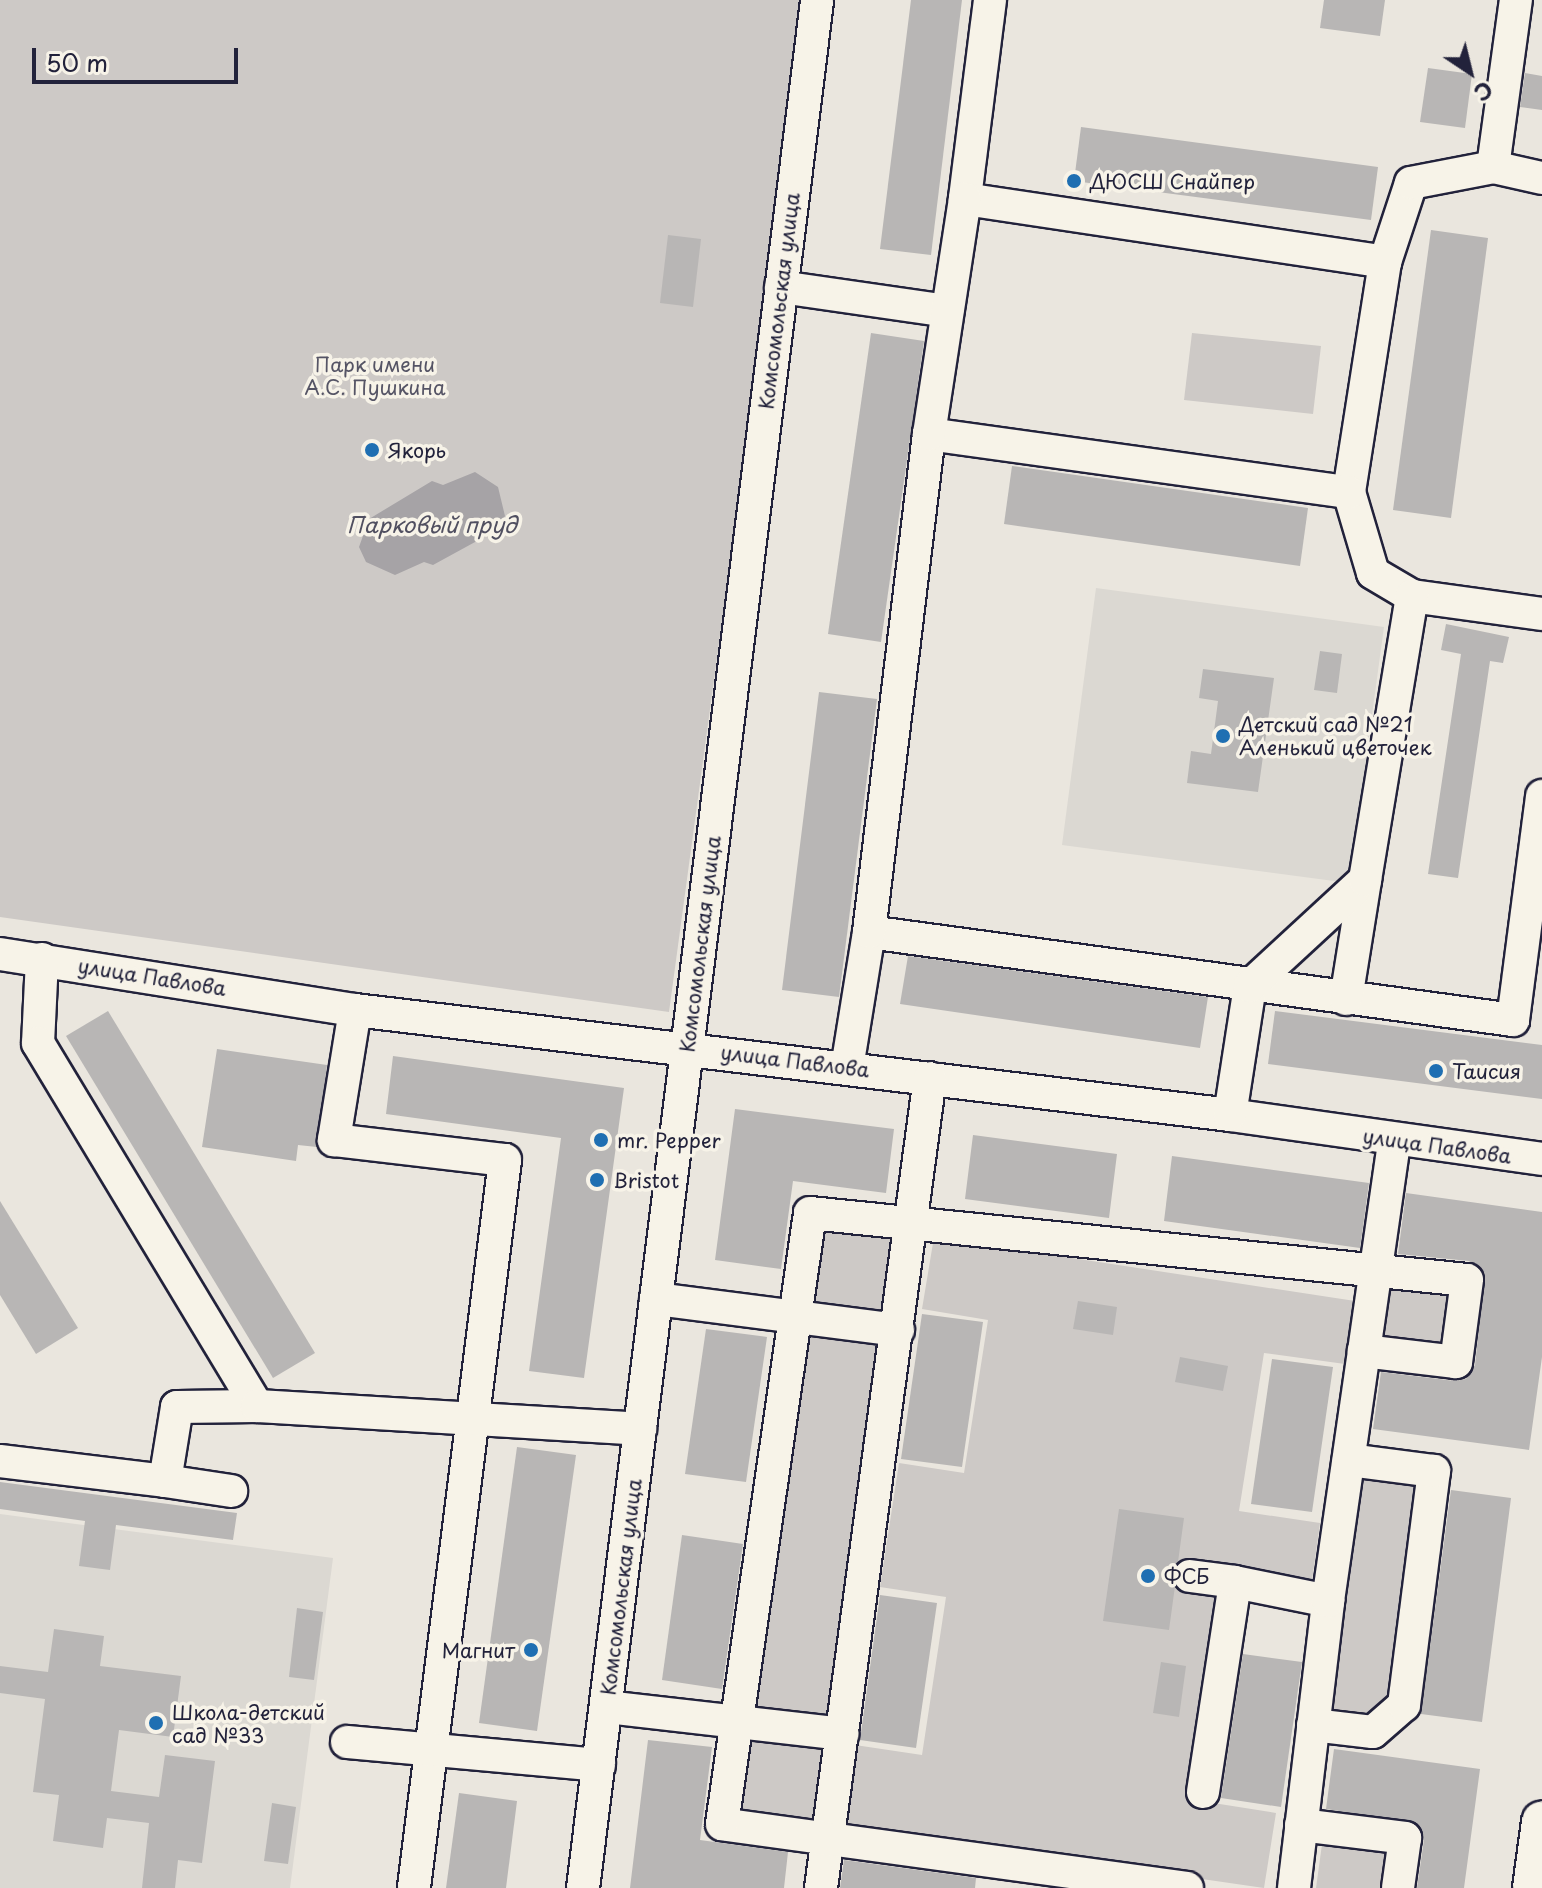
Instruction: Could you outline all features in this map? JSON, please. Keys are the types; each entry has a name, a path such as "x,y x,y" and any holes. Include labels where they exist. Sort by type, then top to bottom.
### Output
{"main road":[{"path":"1533,1888 1542,1822"}],"street":[{"name":"Комсомольская улица","path":"583,1888 817,0"},
{"path":"847,1068 869,932 929,434 965,199 990,0"},
{"path":"1493,167 1516,0"},
{"path":"1542,178 1493,167 1411,183 1385,262 1349,492 1373,573 1412,596 1542,614"},
{"path":"965,199 1385,262"},
{"path":"781,287 947,311"},
{"path":"929,434 1349,492"},
{"path":"1346,999 1412,596"},
{"path":"869,932 1513,1020 1542,796"},
{"path":"1230,1115 1250,986 1365,880"},
{"name":"улица Павлова","path":"0,954 355,1010 1230,1115 1394,1141 1542,1159"},
{"path":"42,959 38,1043 257,1406"},
{"path":"355,1010 334,1140 505,1160 414,1888"},
{"path":"821,1888 914,1224 930,1078"},
{"path":"1294,1888 1328,1601 1394,1141"},
{"path":"1187,1888 722,1824 740,1723 810,1213 1467,1280 1456,1362 1364,1351"},
{"path":"656,1299 898,1330"},
{"path":"165,1481 177,1407 257,1406 640,1429"},
{"path":"1313,1725 1373,1732 1404,1705 1434,1471 1349,1460"},
{"path":"0,1461 231,1491"},
{"path":"1190,1576 1328,1601"},
{"path":"1203,1792 1235,1582"},
{"path":"606,1707 842,1734"},
{"path":"347,1742 599,1765"},
{"path":"1301,1825 1405,1838 1398,1888"}],"shaded area":[{"name":"Детский сад №21 Аленький цветочек","path":"1096,588 1384,627 1349,883 1062,845"},
{"name":"Школа-детский сад №33","path":"0,1514 333,1558 290,1888 0,1888"}],"green space":[{"name":"Парк имени А.С. Пушкина","path":"0,0 806,0 669,1012 0,917"},
{"path":"1192,333 1321,346 1313,414 1184,400"},
{"path":"819,1225 899,1238 887,1316 806,1303"},
{"path":"934,1237 1355,1301 1345,1364 1264,1353 1239,1511 1320,1523 1312,1580 1223,1568 1188,1799 1276,1813 1264,1888 843,1827 855,1745 922,1755 946,1597 880,1587 899,1463 964,1473 988,1320 922,1309"},
{"path":"1391,1282 1456,1291 1447,1352 1382,1343"},
{"path":"806,1334 886,1345 834,1722 754,1711"},
{"path":"1361,1471 1416,1480 1426,1494 1394,1706 1378,1719 1323,1712"},
{"path":"748,1733 827,1743 817,1823 738,1813"},
{"path":"1323,1837 1392,1845 1386,1888 1316,1888"}],"water":[{"name":"Парковый пруд","path":"475,472 498,487 505,516 497,530 433,565 424,562 395,575 366,562 359,547 369,519 432,481 443,485"}],"building":[{"path":"911,0 962,0 931,255 880,249"},
{"path":"1324,0 1385,0 1380,36 1320,28"},
{"path":"1428,68 1472,74 1465,128 1420,122"},
{"path":"1525,73 1542,76 1542,110 1520,107"},
{"path":"1081,127 1378,167 1371,220 1074,181"},
{"path":"1431,230 1488,238 1451,518 1393,510"},
{"path":"668,235 701,239 693,307 660,303"},
{"path":"871,333 924,341 881,642 828,634"},
{"path":"1012,466 1308,508 1300,566 1004,524"},
{"path":"1446,624 1509,637 1503,663 1490,661 1458,878 1428,874 1461,654 1441,650"},
{"path":"1320,651 1342,654 1337,693 1314,690"},
{"path":"1203,669 1274,678 1258,792 1187,783 1191,751 1211,754 1218,701 1199,698"},
{"path":"819,692 877,699 839,997 782,990"},
{"path":"908,956 1208,997 1200,1048 900,1004"},
{"path":"108,1011 315,1353 273,1378 66,1036"},
{"path":"1275,1011 1542,1045 1542,1099 1268,1064"},
{"path":"217,1049 327,1065 317,1147 298,1145 296,1161 202,1147"},
{"path":"393,1056 624,1088 584,1378 529,1371 561,1138 386,1114"},
{"path":"735,1109 894,1129 886,1193 793,1181 781,1269 715,1260"},
{"path":"973,1135 1117,1154 1109,1218 965,1199"},
{"path":"1172,1156 1369,1183 1360,1248 1164,1221"},
{"path":"1406,1193 1542,1212 1542,1357 1529,1450 1373,1429 1381,1372 1455,1381 1466,1379 1475,1365 1485,1273 1469,1261 1398,1254"},
{"path":"0,1201 78,1328 36,1354 0,1295"},
{"path":"1078,1301 1117,1307 1113,1335 1073,1329"},
{"path":"922,1314 983,1322 962,1467 901,1459"},
{"path":"706,1329 767,1337 746,1482 685,1474"},
{"path":"1180,1357 1228,1366 1223,1391 1175,1382"},
{"path":"1272,1359 1333,1367 1312,1512 1251,1504"},
{"path":"517,1447 576,1455 537,1731 479,1723"},
{"path":"0,1482 237,1513 233,1540 116,1525 110,1570 79,1566 85,1521 0,1509"},
{"path":"1451,1490 1511,1498 1482,1722 1421,1714"},
{"name":"ФСБ","path":"1119,1509 1184,1518 1178,1562 1171,1574 1175,1586 1169,1630 1103,1621"},
{"path":"682,1535 743,1544 722,1689 662,1680"},
{"path":"880,1595 937,1603 916,1748 860,1740"},
{"path":"297,1608 323,1612 314,1680 289,1677"},
{"path":"54,1629 104,1636 100,1666 181,1676 173,1737 119,1730 111,1791 159,1797 165,1755 215,1761 202,1863 178,1860 175,1888 142,1888 149,1823 107,1818 103,1848 53,1841 59,1795 33,1792 45,1699 0,1693 0,1666 48,1672"},
{"path":"1243,1654 1302,1662 1281,1807 1221,1798"},
{"path":"1161,1662 1186,1666 1179,1717 1153,1713"},
{"path":"648,1740 712,1747 700,1840 788,1852 784,1888 630,1888"},
{"path":"1334,1749 1480,1769 1464,1888 1417,1888 1424,1840 1416,1823 1326,1809"},
{"path":"459,1793 517,1801 506,1888 446,1888"},
{"path":"272,1803 296,1807 288,1864 264,1861"},
{"path":"844,1860 976,1878 975,1888 840,1888"}],"place":[{"name":"ДЮСШ Снайпер","path":"1074,181"},
{"name":"Якорь","path":"372,450"},
{"name":"Детский сад №21 Аленький цветочек","path":"1223,736"},
{"name":"Таисия","path":"1436,1071"},
{"name":"mr. Pepper","path":"601,1140"},
{"name":"Bristot","path":"597,1180"},
{"name":"ФСБ","path":"1148,1576"},
{"name":"Магнит","path":"531,1650"},
{"name":"Школа-детский сад №33","path":"156,1723"}]}
